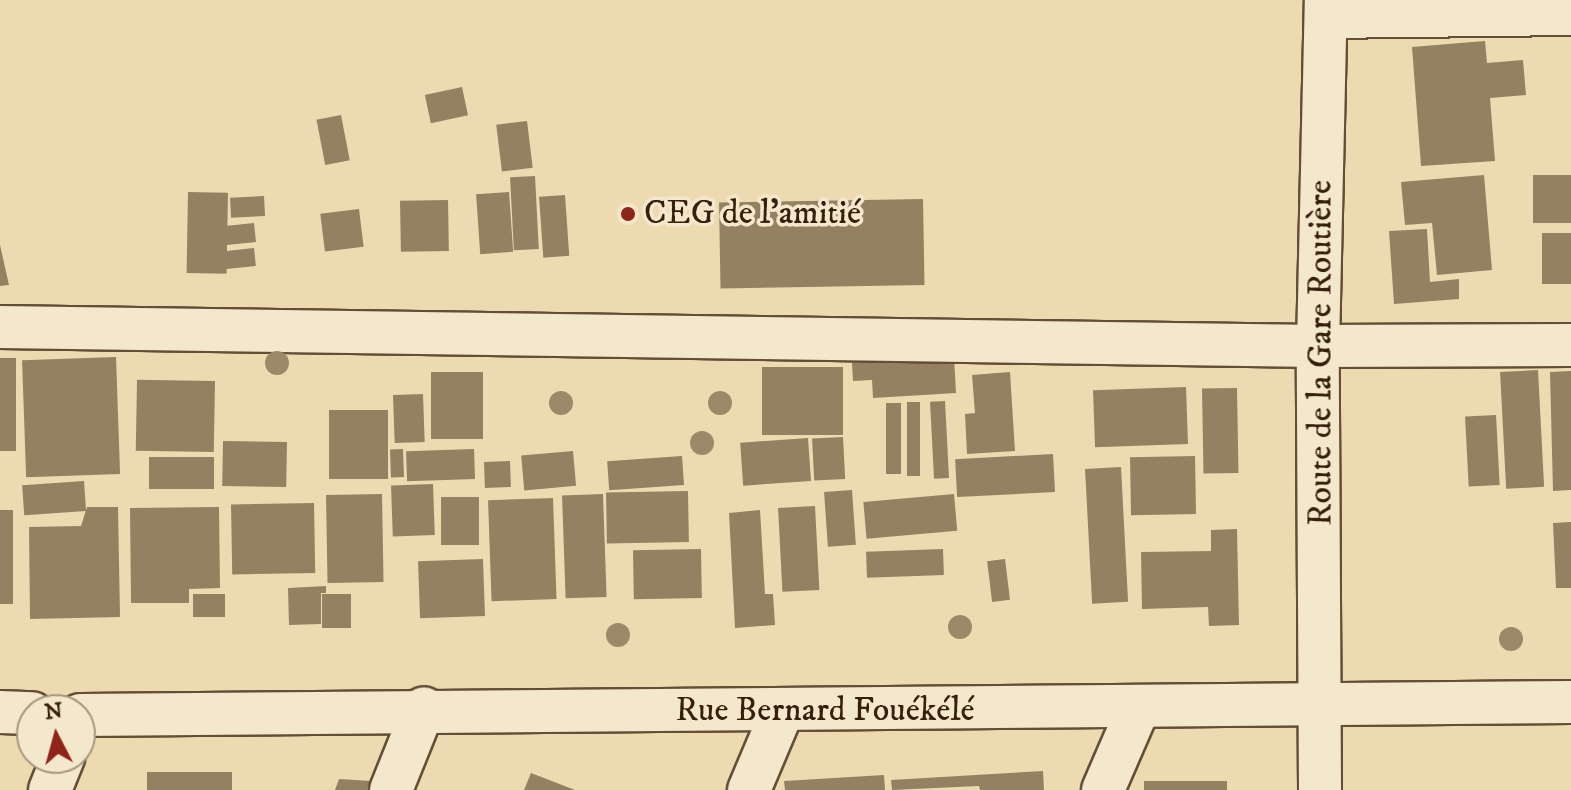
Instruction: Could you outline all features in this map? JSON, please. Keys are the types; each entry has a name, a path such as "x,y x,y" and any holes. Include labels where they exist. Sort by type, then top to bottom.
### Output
{"street":[{"path":"1326,8 1571,14"},
{"name":"Route de la Gare Routière","path":"1320,790 1318,346 1326,8"},
{"path":"0,327 1318,346 1571,345"},
{"name":"Rue Bernard Fouékélé","path":"96,716 424,708 782,712 1571,702"},
{"path":"391,790 424,708"},
{"path":"1103,790 1138,709"},
{"path":"749,790 782,712"}],"building":[{"path":"1485,41 1487,63 1523,60 1526,95 1490,98 1495,161 1421,166 1412,47"},
{"path":"462,87 468,115 431,123 425,95"},
{"path":"341,115 350,160 325,165 316,120"},
{"path":"527,121 533,168 502,171 496,125"},
{"path":"1484,175 1492,270 1437,275 1432,223 1405,225 1401,182"},
{"path":"1533,175 1571,175 1571,223 1533,223"},
{"path":"535,176 539,249 514,250 510,177"},
{"path":"188,192 228,193 227,274 187,273"},
{"path":"509,192 513,252 480,254 476,194"},
{"path":"565,195 569,256 543,258 539,197"},
{"path":"264,196 265,216 231,218 230,198"},
{"path":"923,199 925,285 721,289 719,203"},
{"path":"448,200 449,251 401,252 400,201"},
{"path":"359,209 364,247 325,251 320,214"},
{"path":"254,223 256,242 227,245 225,226"},
{"path":"1427,229 1430,282 1459,279 1459,299 1394,304 1389,231"},
{"path":"1542,233 1571,233 1571,284 1542,284"},
{"path":"0,245 9,285 0,286"},
{"path":"254,248 256,266 226,269 224,251"},
{"path":"116,357 120,474 26,477 22,360"},
{"path":"954,357 956,393 873,398 872,380 853,381 852,363"},
{"path":"0,358 16,358 16,451 0,451"},
{"path":"762,367 843,367 843,435 762,435"},
{"path":"1538,370 1544,487 1506,489 1500,372"},
{"path":"1571,371 1571,490 1553,491 1550,372"},
{"path":"431,372 483,372 483,439 431,439"},
{"path":"1010,372 1015,451 967,454 965,414 975,413 972,375"},
{"path":"137,380 215,381 214,452 136,451"},
{"path":"1186,387 1188,444 1095,447 1093,390"},
{"path":"1237,388 1238,473 1203,474 1202,389"},
{"path":"423,394 425,442 395,443 393,395"},
{"path":"945,401 949,478 934,479 930,402"},
{"path":"907,402 920,402 920,476 907,476"},
{"path":"886,403 901,403 901,474 886,474"},
{"path":"329,410 388,410 388,479 329,479"},
{"path":"1496,415 1500,485 1469,487 1465,417"},
{"path":"843,437 845,479 814,481 812,439"},
{"path":"808,438 811,481 743,486 740,443"},
{"path":"223,441 287,442 286,487 222,486"},
{"path":"390,449 403,449 404,477 391,477"},
{"path":"474,449 475,479 407,481 406,451"},
{"path":"573,451 576,486 524,490 521,456"},
{"path":"1053,454 1055,492 957,497 955,459"},
{"path":"682,456 684,485 609,490 607,461"},
{"path":"1195,456 1196,514 1131,515 1130,457"},
{"path":"149,457 214,457 214,489 149,489"},
{"path":"510,461 511,487 485,488 484,462"},
{"path":"1121,467 1128,602 1092,604 1085,469"},
{"path":"84,481 86,511 24,515 22,485"},
{"path":"433,484 435,535 393,536 391,485"},
{"path":"852,490 856,545 828,547 824,492"},
{"path":"688,491 689,542 607,543 606,492"},
{"path":"382,494 384,582 328,583 326,495"},
{"path":"603,494 607,597 566,598 562,495"},
{"path":"954,494 957,531 867,539 863,502"},
{"path":"441,497 479,497 479,545 441,545"},
{"path":"553,498 557,599 492,601 488,500"},
{"path":"314,503 315,573 232,574 231,504"},
{"path":"815,506 819,590 782,592 778,508"},
{"path":"87,507 118,507 120,617 30,619 29,527 81,526"},
{"path":"219,507 220,588 189,589 189,603 131,603 130,508"},
{"path":"0,510 13,510 13,604 0,604"},
{"path":"760,510 765,594 773,594 775,625 735,628 729,513"},
{"path":"1571,522 1571,588 1556,588 1553,523"},
{"path":"1237,529 1239,625 1209,626 1208,607 1142,609 1141,552 1211,551 1211,530"},
{"path":"701,549 702,598 634,599 633,550"},
{"path":"943,549 944,575 867,578 866,552"},
{"path":"483,559 485,616 420,618 418,561"},
{"path":"1005,559 1010,600 992,602 987,561"},
{"path":"326,586 326,593 321,593 321,624 289,625 288,588"},
{"path":"193,594 225,594 225,617 193,617"},
{"path":"322,594 351,594 351,628 322,628"},
{"path":"1043,771 1044,790 980,790 979,786 892,790 891,780"},
{"path":"147,772 232,772 232,790 147,790"},
{"path":"531,773 575,790 524,790"},
{"path":"884,775 885,790 785,790 784,781"},
{"path":"339,779 371,781 367,790 335,790"},
{"path":"1144,781 1227,781 1227,790 1144,790"}],"place":[{"name":"CEG de l'amitié","path":"628,214"}]}
